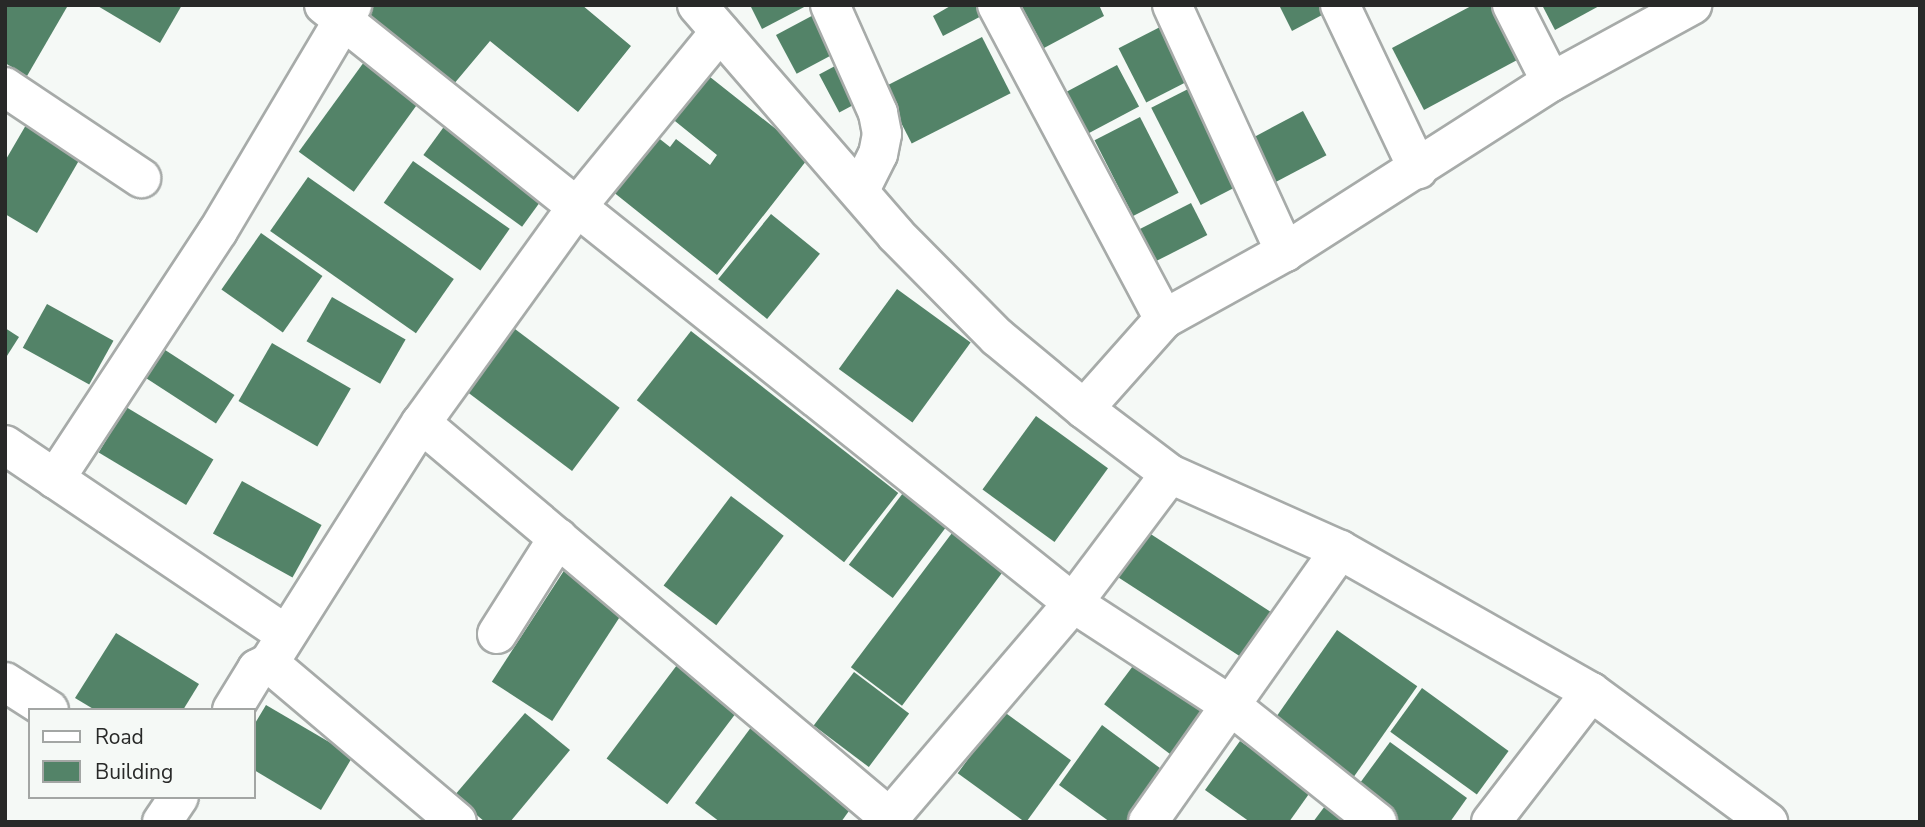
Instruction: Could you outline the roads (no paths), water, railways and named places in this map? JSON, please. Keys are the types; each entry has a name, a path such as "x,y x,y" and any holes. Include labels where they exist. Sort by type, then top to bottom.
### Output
{"street":[{"path":"830,5 878,113 882,134 878,154 859,192"},
{"path":"997,5 1164,319"},
{"path":"1172,5 1285,252"},
{"path":"1340,5 1418,169"},
{"path":"1513,5 1550,82"},
{"path":"1084,409 1164,319 1285,252 1550,82 1692,5"},
{"path":"55,479 218,231 340,9 1073,603 1230,705 1377,822"},
{"path":"233,708 257,669 277,649 421,423 708,19 859,192 968,309 1084,409 1170,474 1340,551 1591,692 1768,822"},
{"path":"5,87 141,178"},
{"path":"421,423 888,820 1073,603 1170,474"},
{"path":"5,445 55,479 277,649 457,822"},
{"path":"497,634 558,538"},
{"path":"1148,822 1340,551"},
{"path":"5,682 45,708"},
{"path":"1490,822 1591,692"},
{"path":"162,822 177,799"}]}
